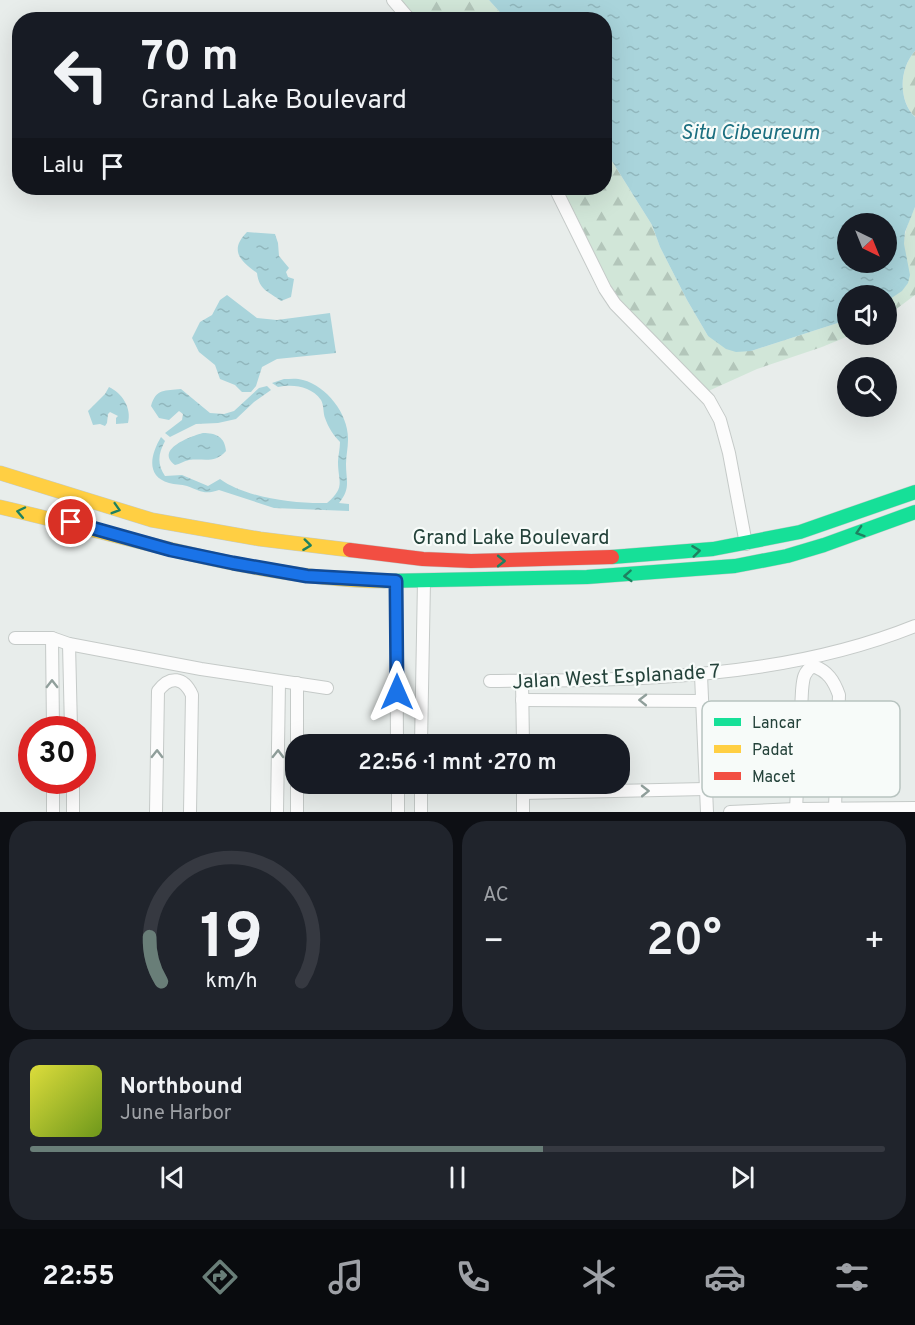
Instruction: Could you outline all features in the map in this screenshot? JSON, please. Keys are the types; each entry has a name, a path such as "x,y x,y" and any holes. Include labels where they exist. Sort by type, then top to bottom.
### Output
{"street":[{"path":"393,0 403,12"},
{"path":"558,195 605,289 615,304 709,400 720,420 729,453 746,544"},
{"name":"Grand Lake Boulevard","path":"0,473 152,520 260,539 359,565 396,581 629,576 724,567 805,551 915,512"},
{"name":"Grand Lake Boulevard","path":"0,507 71,522 171,550 307,576 359,565 683,553 746,544 800,532 915,492"},
{"path":"453,560 454,581"},
{"path":"396,581 397,734"},
{"path":"421,734 424,582"},
{"name":"Jalan West Esplanade 7","path":"490,681 701,675 795,661 858,646 915,626"},
{"path":"15,638 52,638 69,644 279,682 327,688"},
{"path":"52,638 53,716"},
{"path":"69,644 71,716"},
{"path":"801,701 804,675 807,669 813,666 822,669 832,678 839,695 839,701"},
{"path":"701,675 702,723"},
{"path":"156,812 158,691 168,681 176,680 188,687 192,695 190,812"},
{"path":"522,681 523,734"},
{"path":"277,812 279,682"},
{"path":"297,683 297,734"},
{"path":"522,700 701,701"},
{"path":"630,789 702,789"},
{"path":"53,794 53,812"},
{"path":"73,794 74,812"},
{"path":"297,794 297,812"},
{"path":"398,794 399,812"},
{"path":"421,794 421,812"},
{"path":"523,794 523,812"},
{"path":"706,797 707,812"},
{"path":"796,808 797,797"},
{"path":"835,797 835,808"},
{"path":"730,812 796,808 819,810 915,808"}],"green space":[{"path":"393,0 489,0 500,12 404,12"},
{"path":"915,51 915,117 909,110 903,93 903,75"},
{"path":"612,161 652,225 660,247 708,336 751,351 837,323 837,341 757,369 704,393 615,304 559,195 612,195"},
{"path":"915,207 915,295 897,308 897,293 906,277 904,239"}],"water":[{"name":"Situ Cibeureum","path":"489,0 915,0 915,51 903,75 903,93 909,110 915,117 915,207 905,232 904,244 910,275 902,291 897,294 897,285 837,285 837,323 751,351 736,352 726,349 708,336 660,247 652,225 612,161 612,12 500,12"},
{"path":"247,232 275,234 279,256 289,268 286,272 288,277 294,279 291,297 281,301 268,292 262,287 257,273 242,260 238,250 239,244"},
{"path":"227,295 257,318 277,320 330,313 336,353 277,359 262,367 256,386 251,392 242,392 235,385 220,379 215,365 199,352 192,338 200,322 212,315 220,300"},
{"path":"284,379 298,379 312,383 328,395 341,412 348,440 346,489 339,503 349,504 349,511 274,508 219,490 206,492 185,485 169,483 156,475 152,464 161,437 165,441 161,450 160,463 165,476 182,475 208,486 220,479 231,486 257,495 301,502 327,503 337,493 340,484 338,462 340,442 328,425 322,402 317,395 301,387 278,387 272,383"},
{"path":"267,386 271,390 236,419 196,424 170,437 165,433 182,420 183,414 179,411 169,420 159,418 151,406 158,393 181,389 210,413 224,414 234,411 259,388"},
{"path":"109,387 125,402 129,412 128,423 116,424 118,416 110,412 105,426 93,425 88,411"},
{"path":"203,433 222,439 226,451 218,458 189,460 175,465 169,454 172,449 184,440"}],"traffic: fast":[{"path":"612,557 713,549 800,532 915,492"},
{"path":"384,581 587,577 735,566 787,556 824,545 915,512"}],"traffic: slow":[{"path":"0,473 152,520 260,539 350,550"},
{"path":"0,507 238,564 287,573 384,581"}],"traffic: jam":[{"path":"350,550 423,559 471,561 612,557"}],"route":[{"path":"71,522 171,550 233,563 307,576 396,581 397,692"}]}
